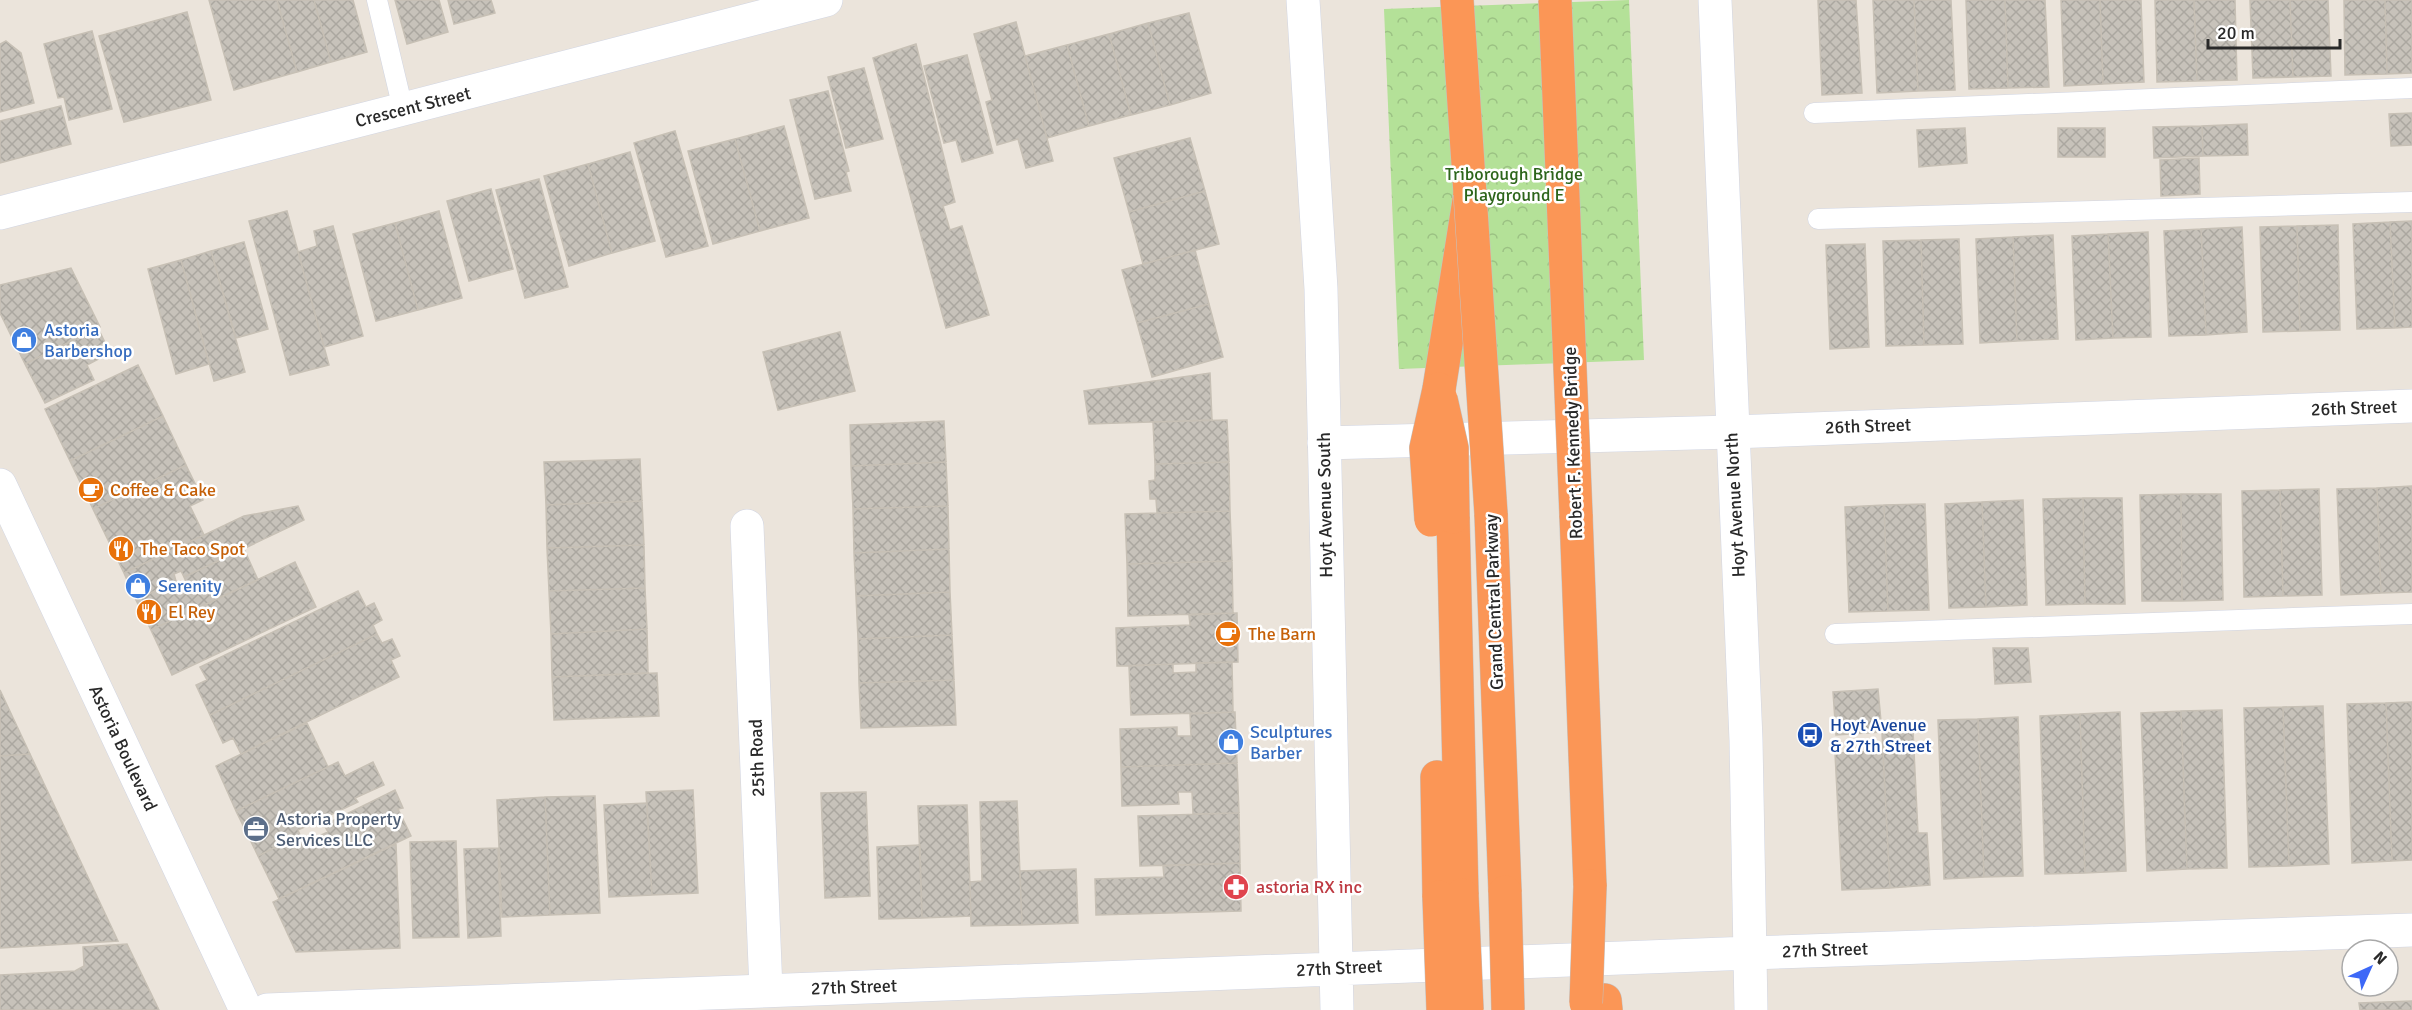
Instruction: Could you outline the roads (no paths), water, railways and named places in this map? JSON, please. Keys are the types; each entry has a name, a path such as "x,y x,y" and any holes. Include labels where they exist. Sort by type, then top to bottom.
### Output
{"highway":[{"path":"1443,1010 1451,896 1442,518 1426,448 1439,389 1470,194 1457,0"},
{"name":"Robert F. Kennedy Bridge","path":"1555,0 1596,1006"},
{"name":"Grand Central Parkway","path":"1470,194 1491,514 1508,1010"},
{"path":"1451,896 1467,1010"}],"street":[{"name":"Crescent Street","path":"0,213 826,0"},
{"name":"Hoyt Avenue South","path":"1303,0 1321,289 1337,1010"},
{"name":"Hoyt Avenue North","path":"1715,0 1731,432 1746,741 1751,1010"},
{"name":"26th Street","path":"1324,443 1731,432 2412,406"},
{"name":"Astoria Boulevard","path":"0,485 246,1010"},
{"name":"25th Road","path":"747,526 766,990"},
{"name":"27th Street","path":"267,1010 1750,952 2412,930"}],"lane":[{"path":"377,0 403,109"},
{"path":"1814,113 2412,88"},
{"path":"1818,219 2412,202"},
{"path":"1835,634 2412,614"}],"place":[{"name":"Astoria Barbershop","path":"24,340"},
{"name":"Coffee & Cake","path":"91,490"},
{"name":"The Taco Spot","path":"121,549"},
{"name":"Serenity","path":"138,586"},
{"name":"El Rey","path":"149,612"},
{"name":"The Barn","path":"1228,634"},
{"name":"Hoyt Avenue & 27th Street","path":"1810,735"},
{"name":"Sculptures Barber","path":"1231,742"},
{"name":"Astoria Property Services LLC","path":"256,829"},
{"name":"astoria RX inc","path":"1236,887"}],"park label":[{"name":"Triborough Bridge Playground E","path":"1514,184"}]}
